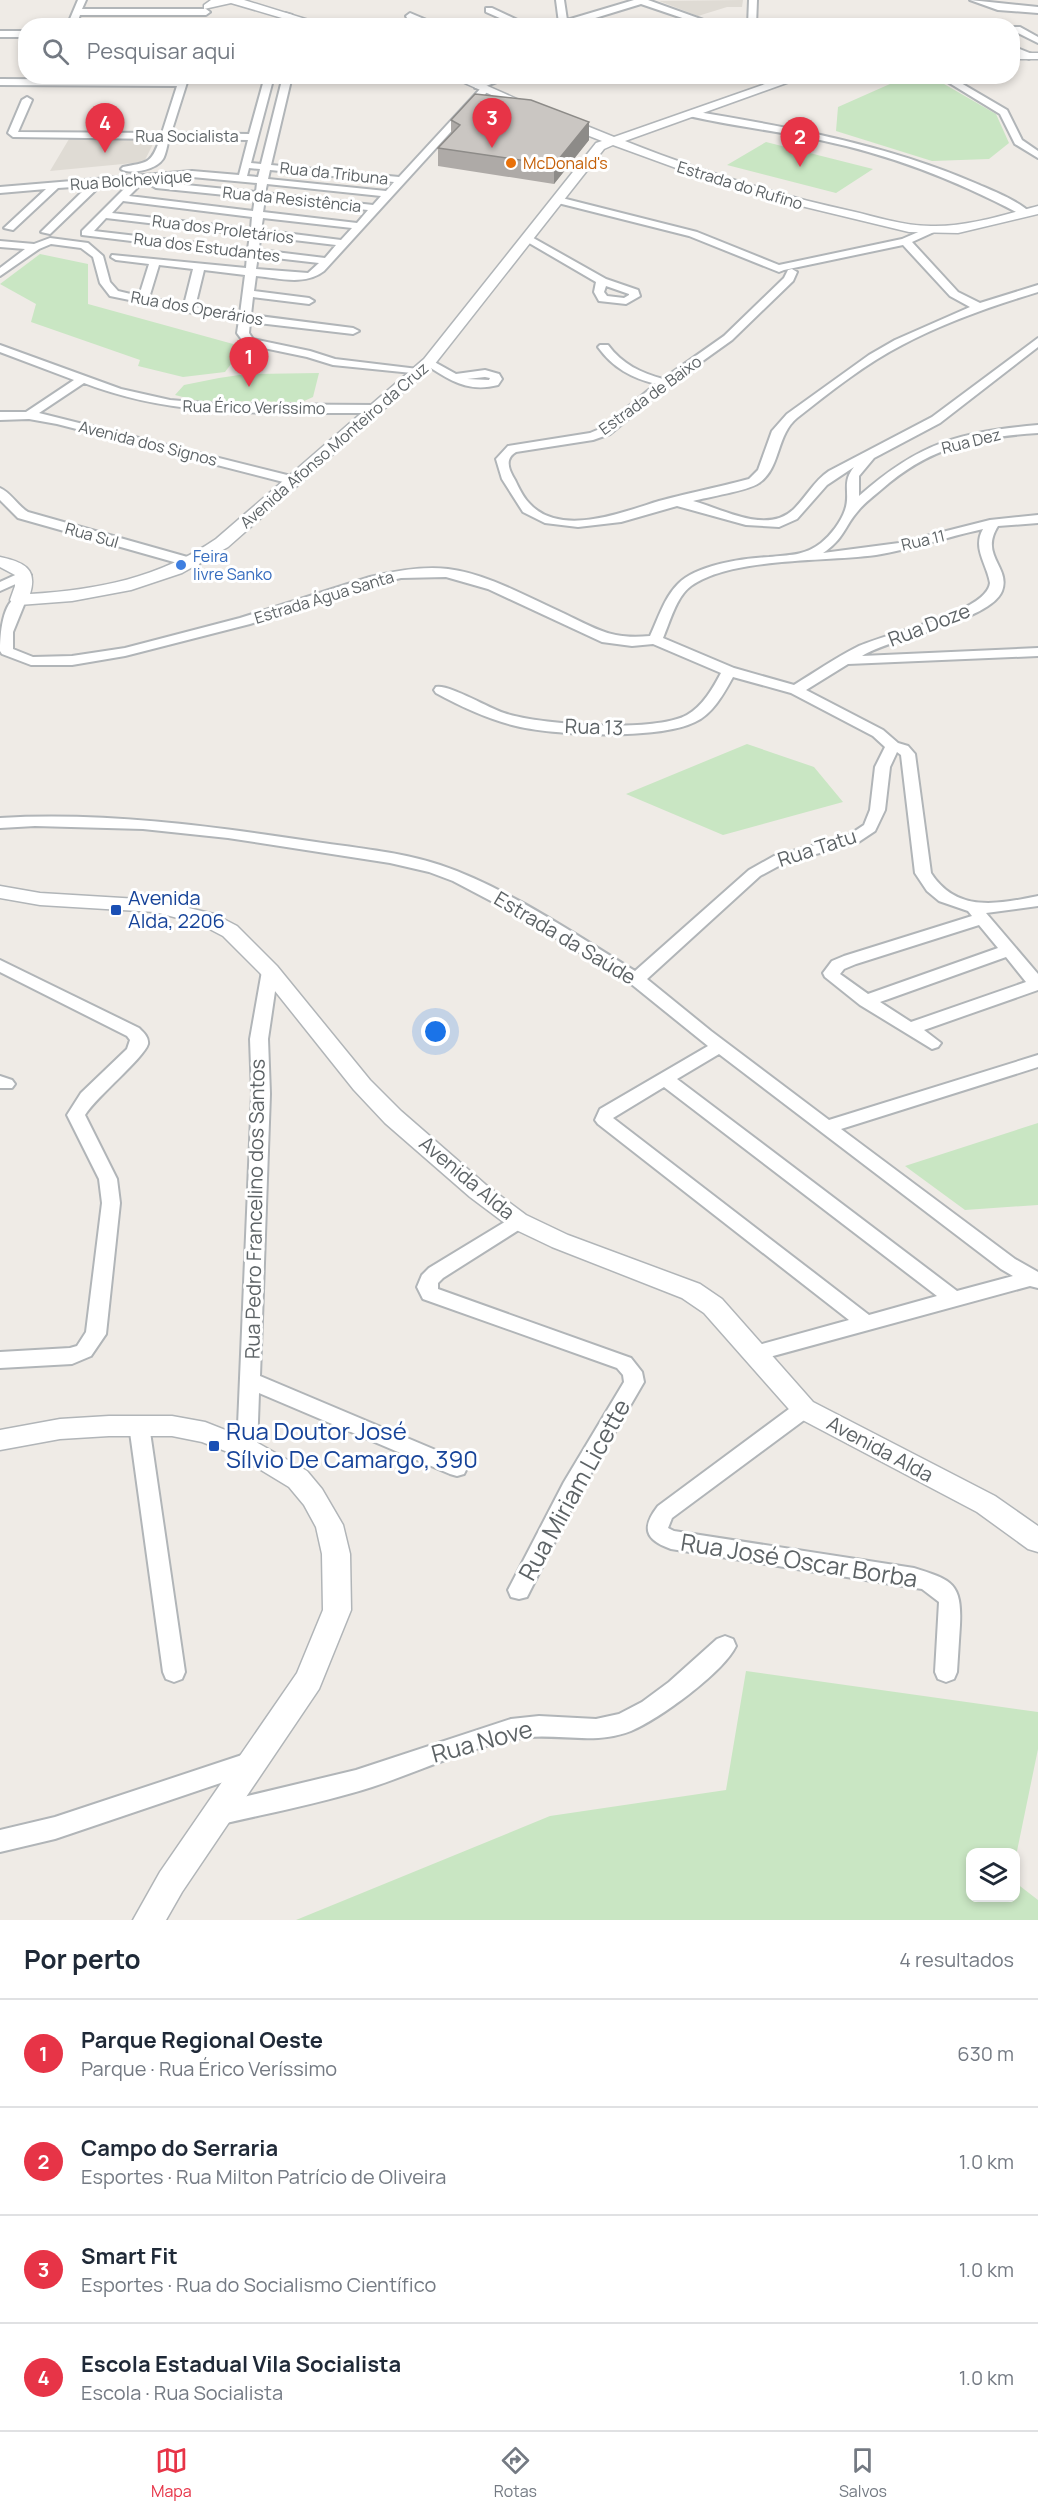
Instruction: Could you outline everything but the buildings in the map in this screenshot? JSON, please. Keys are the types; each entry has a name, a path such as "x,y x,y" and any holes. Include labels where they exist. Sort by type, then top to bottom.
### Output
{"street":[{"path":"74,18 82,0"},
{"path":"77,12 207,10 217,1 231,0 254,6 281,18"},
{"path":"560,0 561,18"},
{"path":"584,18 640,0 691,18"},
{"path":"752,18 753,0"},
{"path":"974,0 998,7 1038,10"},
{"path":"1024,0 1038,10"},
{"path":"254,6 275,1 285,18"},
{"path":"489,10 508,18"},
{"path":"410,16 415,18"},
{"path":"1020,31 1038,40"},
{"path":"0,34 18,34"},
{"path":"0,82 18,81"},
{"path":"5,179 136,168 154,163 158,159 183,84"},
{"path":"242,178 267,84"},
{"path":"285,84 259,196 243,316 243,333 249,342 322,342 333,362 418,372"},
{"name":"Estrada do Rufino","path":"474,84 610,141 680,167 781,199 889,224 930,230 967,228 1032,212"},
{"path":"116,257 294,277 311,276 402,180 482,87 490,84"},
{"name":"Avenida Afonso Monteiro da Cruz","path":"19,600 122,587 170,574 193,564 222,543 295,481 429,362 593,153 610,141 778,84"},
{"path":"956,84 1004,112 1018,142 1038,155"},
{"name":"Rua Socialista","path":"27,100 14,127 13,132 16,135 165,136 252,142 270,146"},
{"path":"692,114 837,140 899,156 957,177 1032,212"},
{"name":"Rua da Tribuna","path":"245,165 255,167 266,165 402,180"},
{"name":"Rua Bolchevique","path":"0,190 192,174 389,194"},
{"path":"103,215 139,180"},
{"name":"Rua da Resistência","path":"139,180 375,208"},
{"path":"46,231 98,182"},
{"path":"9,228 56,185"},
{"path":"0,201 15,189"},
{"path":"120,198 358,226"},
{"path":"558,200 693,234 786,270"},
{"name":"Rua dos Proletários","path":"103,215 344,243"},
{"name":"Rua dos Estudantes","path":"103,215 86,233 327,261"},
{"name":"Estrada de Baixo","path":"674,502 632,516 582,523 551,521 537,517 523,505 501,462 505,453 512,449 600,434 747,322 780,285 789,279 786,270 812,261 905,241 930,230"},
{"path":"528,238 602,281"},
{"name":"Rua dos Operários","path":"0,244 34,247 50,240 84,245 98,256 105,283 114,294 189,309 243,316 322,342 353,331"},
{"path":"905,241 943,285 960,299 978,307"},
{"path":"0,273 34,247"},
{"path":"143,299 155,262"},
{"path":"189,309 199,267"},
{"path":"674,502 753,482 764,471 778,431 791,417 873,357 899,342 978,307 1038,288"},
{"path":"247,293 309,301"},
{"path":"674,502 756,522 769,524 783,522 803,509 818,486 828,477 851,462 870,455 936,420 1038,341"},
{"path":"604,347 609,357 632,373 666,383"},
{"name":"Rua Érico Veríssimo","path":"0,348 117,392 170,404 217,408 375,409"},
{"path":"429,362 453,378"},
{"path":"29,415 84,378"},
{"name":"Avenida dos Signos","path":"0,416 29,415 57,420 295,481"},
{"name":"Rua Dez","path":"852,509 903,466 928,452 967,439 1038,429"},
{"path":"870,455 853,476 852,509 837,535 807,558 746,562 700,575 684,585 674,598 655,640 729,671 796,690 878,733 893,746 903,749 908,754 923,873 929,886 940,896 977,913 1034,980 1031,987 912,1028"},
{"name":"Rua Sul","path":"0,492 13,508 35,520 193,564"},
{"name":"Rua 11","path":"807,558 862,553 911,544 993,523 1038,519"},
{"name":"Rua Doze","path":"796,690 863,649 972,610 987,601 997,590 998,581 984,545 984,538 993,523"},
{"path":"0,562 19,568 24,575 0,586"},
{"name":"Estrada Água Santa","path":"24,575 26,579 24,588 5,631 3,642 7,651 16,658 30,662 77,658 178,642 277,613 375,580 400,574 424,572 447,573 493,586 607,639 632,642 655,640"},
{"path":"844,660 1038,652"},
{"name":"Rua 13","path":"441,690 469,705 519,722 539,725 650,728 691,719 719,690 729,671"},
{"name":"Rua Tatu","path":"636,979 729,895 771,862 849,840 868,829 876,819 882,762 893,746"},
{"name":"Estrada da Saúde","path":"0,823 87,822 187,828 339,849 412,863 434,868 483,889 531,915 636,979 720,1046 1000,1258 1035,1280"},
{"name":"Avenida Alda","path":"0,892 40,899 114,902 182,911 207,919 230,931 270,971 370,1093 478,1191 518,1221 560,1240 691,1291 713,1306 804,1409 986,1504 1038,1541"},
{"path":"932,1043 912,1028 866,1001 833,977 831,973 850,960 977,913 1038,901"},
{"path":"866,1001 1009,950"},
{"path":"0,965 133,1032 139,1039 139,1045 133,1053 87,1097 76,1115 108,1179 111,1203 96,1334 84,1351 72,1356 0,1360"},
{"name":"Rua Pedro Francelino dos Santos","path":"247,1449 261,1094 259,1039 270,971"},
{"path":"720,1046 606,1113 604,1120 868,1324"},
{"path":"827,1127 1038,1061"},
{"path":"665,1079 954,1299"},
{"name":"Rua Miriam Licette","path":"518,1221 436,1274 429,1280 427,1287 430,1294 624,1363 632,1372 634,1382 571,1488 519,1590"},
{"path":"755,1353 954,1299 1035,1280"},
{"path":"251,1381 457,1468"},
{"name":"Rua José Oscar Borba","path":"804,1409 665,1512 659,1520 657,1529 662,1536 671,1540 914,1577 934,1584 945,1591 950,1600 946,1672"},
{"path":"139,1425 174,1672"},
{"path":"0,1440 60,1429 139,1425 172,1426 205,1432 247,1449 298,1479 329,1525 336,1554 337,1610 309,1680 171,1882 149,1920"},
{"name":"Rua Nove","path":"218,1814 356,1781 511,1729 544,1725 597,1730 622,1723 667,1696 710,1663 725,1646"},
{"path":"0,1842 55,1828 251,1763"}],"shaded area":[{"path":"743,0 742,7 727,7 698,16 659,1"},
{"path":"69,139 142,140 153,144 144,162 50,171"}],"green space":[{"path":"890,84 944,84 996,114 1009,143 989,159 932,161 836,131 838,107"},
{"path":"766,142 873,169 836,193 727,165"},
{"path":"40,254 88,264 88,304 244,347 225,372 183,377 138,366 140,360 31,322 36,304 0,284"},
{"path":"319,373 313,397 302,402 198,401 175,395 184,385 219,378 246,374"},
{"path":"747,744 814,767 843,802 723,835 626,794"},
{"path":"1038,1123 1038,1205 965,1210 905,1166"},
{"path":"746,1671 1038,1712 1038,1749 1018,1848 966,1848 966,1902 1020,1902 1020,1886 1038,1900 1038,1920 296,1920 550,1816 726,1790"}],"place":[{"name":"Smart Fit","path":"492,148"},
{"name":"Escola Estadual Vila Socialista","path":"105,153"},
{"name":"McDonald's","path":"511,163"},
{"name":"Campo do Serraria","path":"800,167"},
{"name":"Parque Regional Oeste","path":"249,387"},
{"name":"Feira livre Sanko","path":"181,565"},
{"name":"Avenida Alda, 2206","path":"116,910"},
{"name":"Rua Doutor José Sílvio De Camargo, 390","path":"214,1446"}]}
